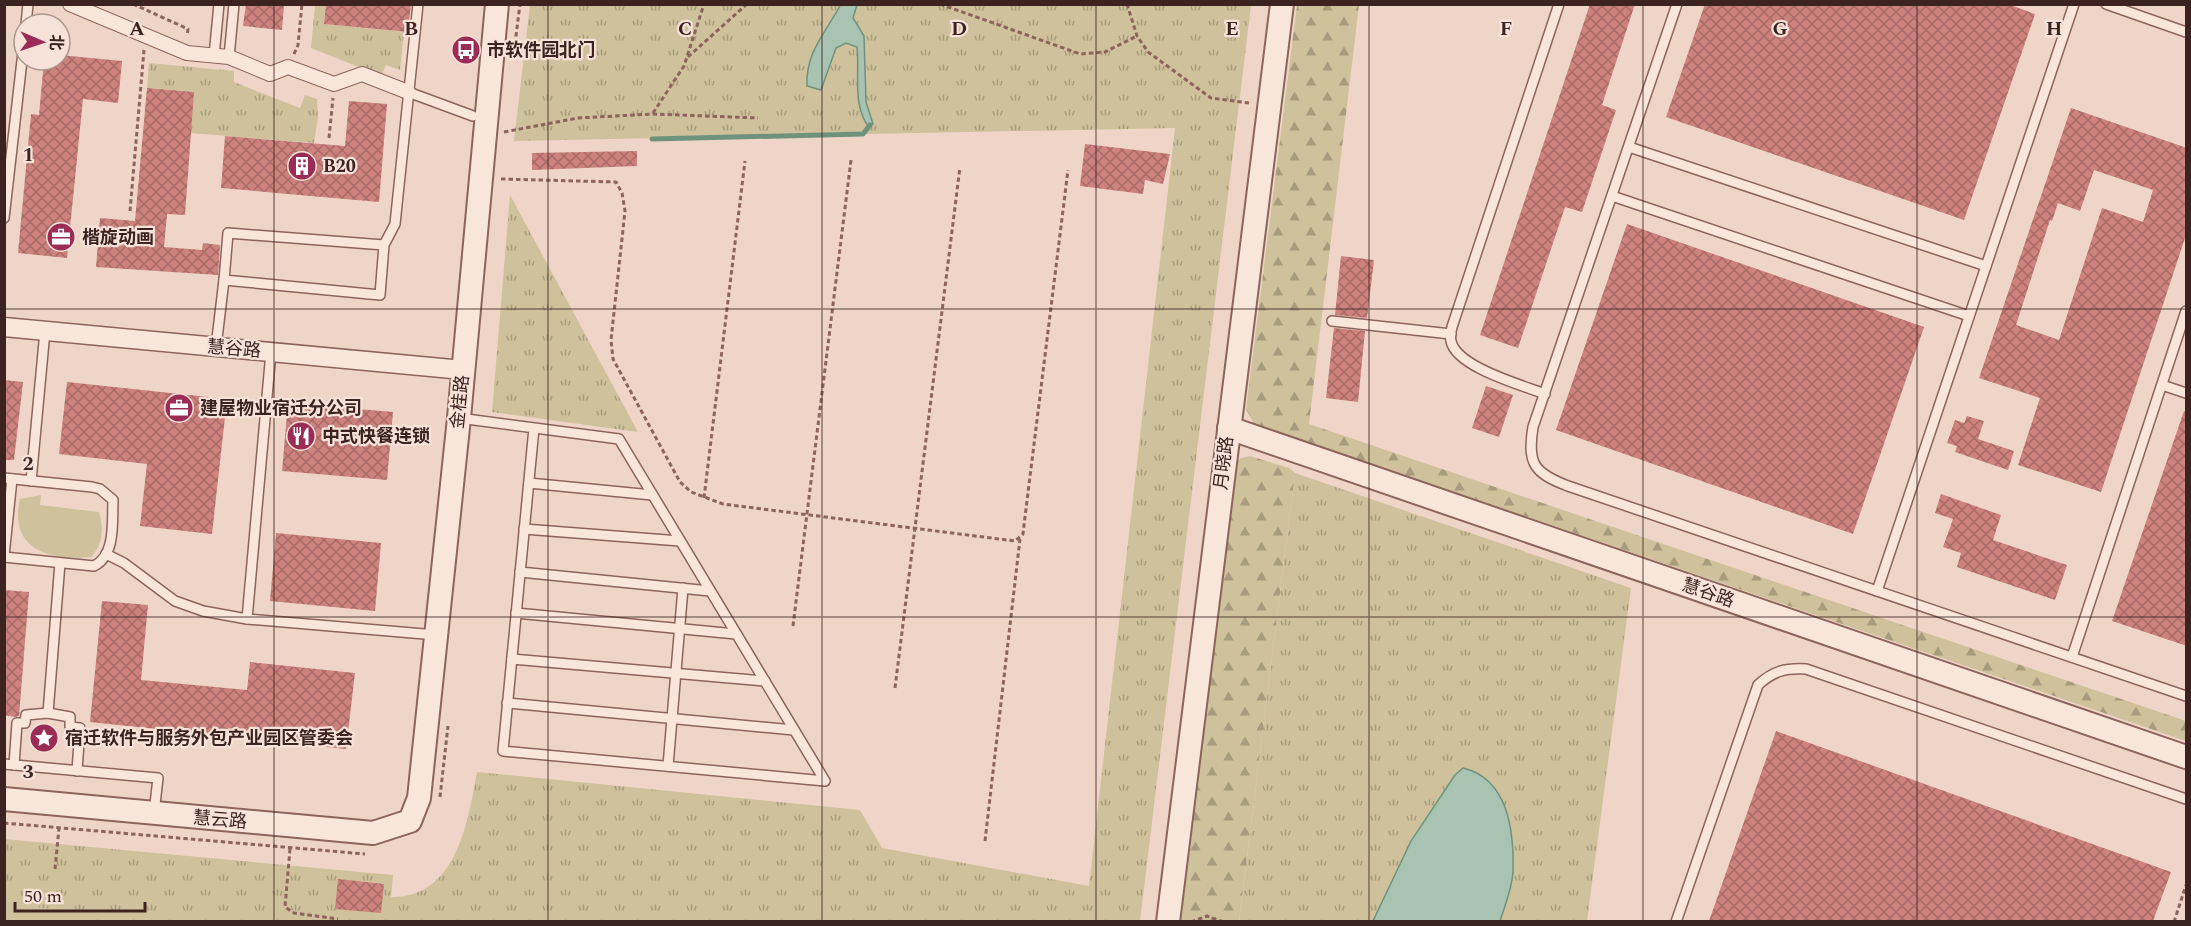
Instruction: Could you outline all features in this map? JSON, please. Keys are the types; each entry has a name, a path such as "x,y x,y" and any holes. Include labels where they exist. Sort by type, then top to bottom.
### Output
{"street":[{"path":"70,4 187,53 229,57 270,74 288,67 334,84 362,74 408,92"},
{"name":"金桂路","path":"422,799 430,635 456,369 473,116 484,4"},
{"name":"金桂路","path":"430,635 459,418 456,369 498,137 497,4"},
{"name":"月晓路","path":"1168,921 1282,4"},
{"name":"慧谷路","path":"4,327 456,369"},
{"name":"慧谷路","path":"1228,428 2187,757"},
{"name":"慧云路","path":"8,771 155,807"},
{"name":"慧云路","path":"4,799 375,820 422,799"}],"lane":[{"path":"214,56 219,4"},
{"path":"229,57 234,4"},
{"path":"224,280 380,295 384,245 395,224 418,4"},
{"path":"1545,394 1497,376 1459,356 1450,342 1558,4"},
{"path":"1677,4 1533,427 1530,450 1535,468 1549,478 2187,696"},
{"path":"1877,591 2074,4"},
{"path":"2106,4 2187,32"},
{"path":"4,219 21,72"},
{"path":"408,92 473,116"},
{"path":"1629,147 1986,266"},
{"path":"1612,196 1969,316"},
{"path":"216,347 228,233 384,245"},
{"path":"2072,657 2162,385 2183,334 2187,311"},
{"path":"1332,321 1451,334"},
{"path":"32,481 45,331"},
{"path":"247,619 272,352"},
{"path":"2162,385 2187,393"},
{"path":"459,418 619,439 825,781 503,751 534,428"},
{"path":"8,478 32,481 92,487 108,494 113,500 109,549 102,562 93,566 4,556 8,478"},
{"path":"529,483 652,495"},
{"path":"524,529 680,541"},
{"path":"106,554 124,563 175,601 203,611 247,619 430,635"},
{"path":"48,712 60,563"},
{"path":"520,572 710,591"},
{"path":"668,766 682,588"},
{"path":"516,613 736,634"},
{"path":"512,659 765,681"},
{"path":"1676,921 1758,685 1770,674 1789,668 1806,669 2187,799"},
{"path":"507,703 794,730"},
{"path":"77,771 80,728 70,727 70,717 48,712 26,715 25,723 18,723 8,771 77,771 158,778 155,807"}],"path":[{"path":"133,4 188,29 187,53"},
{"path":"288,67 298,45 302,4"},
{"path":"514,51 520,4"},
{"path":"653,114 687,58 704,4"},
{"path":"687,58 747,4"},
{"path":"940,4 1080,54 1105,52 1137,36"},
{"path":"1127,4 1137,36 1148,51 1192,87 1211,98 1269,106"},
{"path":"130,211 146,36"},
{"path":"329,138 334,84"},
{"path":"498,137 578,118 653,114 758,118"},
{"path":"498,137 506,120"},
{"path":"793,626 851,160"},
{"path":"704,498 745,161"},
{"path":"895,688 960,166"},
{"path":"985,841 1020,539 1024,525 1068,170"},
{"path":"500,190 501,179 616,182 622,193 625,211 611,340 613,359 680,482 691,492 723,504 1007,540 1020,539"},
{"path":"422,799 449,723"},
{"path":"4,823 369,854"},
{"path":"55,869 59,828"},
{"path":"290,849 285,907 294,913 338,919"},
{"path":"2174,921 2187,885"},
{"path":"1191,921 1207,916 1224,921"}],"green space":[{"path":"315,5 326,5 324,24 404,32 400,70 386,65 381,76 311,48"},
{"path":"530,5 1251,5 1140,921 5,921 4,839 393,875 391,897 413,894 431,885 445,871 455,853 469,812 477,772 860,810 882,848 1089,886 1175,128 514,141"},
{"path":"1297,5 1359,5 1309,424 2186,721 2186,741 1254,424 1246,409"},
{"path":"149,63 234,71 234,82 300,108 305,95 317,99 318,117 314,143 190,133 194,92 147,88"},
{"path":"510,195 638,432 492,412"},
{"path":"1250,456 1289,468 1295,473 1239,921 1174,922 1230,467 1241,458"},
{"path":"1295,473 1631,588 1587,921 1239,922"},
{"path":"41,495 40,505 99,512 102,524 101,536 98,547 91,557 61,557 47,554 26,540 20,530 18,516 20,499"},
{"path":"4,904 77,911 76,921 5,921"}],"shaded area":[{"path":"841,4 857,5 853,18 864,36 866,102 873,124 868,126 858,98 857,47 846,43 836,48 821,90 807,86 809,63 813,53"},
{"path":"1463,768 1478,774 1490,783 1506,809 1510,824 1513,872 1510,891 1500,921 1373,921 1411,841 1455,775"}],"building":[{"path":"246,4 284,4 282,30 243,26"},
{"path":"326,4 411,4 408,32 324,24"},
{"path":"1590,4 1635,4 1602,105 1616,110 1582,212 1565,207 1518,348 1480,335"},
{"path":"1705,4 2008,4 2035,14 1964,220 1666,117"},
{"path":"72,56 122,61 118,103 83,99 67,258 18,253 31,114 39,115 43,72 72,72"},
{"path":"147,88 194,92 185,215 167,214 164,247 202,250 203,243 220,245 218,275 96,267 100,218 135,221"},
{"name":"B20","path":"349,101 387,104 379,202 221,188 225,136 345,146"},
{"path":"2071,108 2187,148 2187,232 2101,492 2018,465 2040,398 1979,378","holes":["2094,170 2153,190 2143,222 2102,208 2059,340 2016,325 2050,220 2052,221 2058,203 2080,211"]},
{"path":"1085,144 1170,154 1163,184 1145,180 1143,194 1080,186"},
{"path":"637,151 637,166 532,170 532,153"},
{"path":"1627,224 1924,327 1853,534 1556,430"},
{"path":"1341,256 1374,260 1367,318 1335,315"},
{"path":"1334,328 1365,331 1358,402 1326,398"},
{"path":"4,380 23,382 14,460 4,460"},
{"path":"67,382 227,399 212,534 140,526 147,464 59,454"},
{"path":"1486,386 1513,395 1499,437 1472,428"},
{"path":"288,403 393,412 387,480 282,471"},
{"path":"2184,411 2187,411 2187,646 2112,621"},
{"path":"1967,416 1984,421 1978,439 2014,451 2008,470 1955,452 1957,446 1947,443 1955,420 1964,423"},
{"path":"1941,494 2001,515 1993,540 2067,565 2055,600 1957,567 1961,553 1943,547 1953,519 1935,513"},
{"path":"276,533 381,543 375,611 270,601"},
{"path":"4,590 29,592 19,716 15,717 4,715"},
{"path":"102,601 148,605 141,680 247,690 250,662 355,673 346,749 90,722"},
{"path":"1776,731 2171,872 2153,921 1709,921"},
{"path":"338,879 384,884 381,913 335,909"}],"waterway":[{"path":"652,139 863,134 870,125"}],"place":[{"name":"市软件园北门","path":"466,50"},
{"name":"B20","path":"302,166"},
{"name":"楷旋动画","path":"61,237"},
{"name":"建屋物业宿迁分公司","path":"179,408"},
{"name":"中式快餐连锁","path":"301,436"},
{"name":"宿迁软件与服务外包产业园区管委会","path":"44,738"}]}
